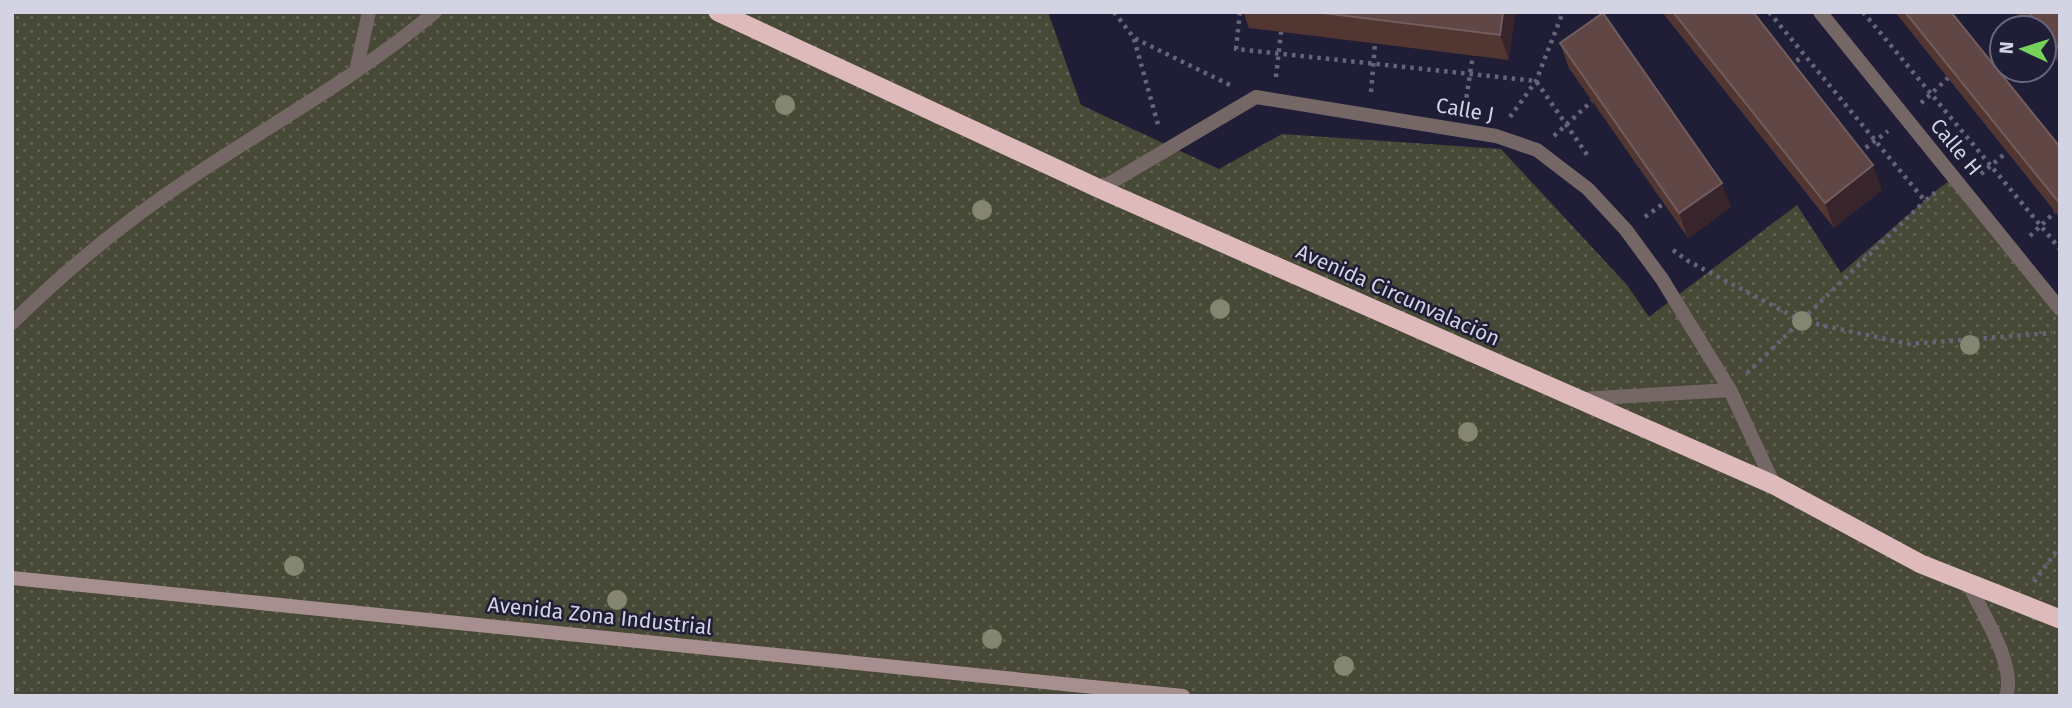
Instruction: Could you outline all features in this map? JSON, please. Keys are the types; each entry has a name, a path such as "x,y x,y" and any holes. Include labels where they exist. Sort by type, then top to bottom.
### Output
{"highway":[{"name":"Avenida Circunvalación","path":"718,12 1100,190 1774,485 1921,564 2060,619"}],"main road":[{"name":"Avenida Zona Industrial","path":"12,578 1183,696"}],"street":[{"path":"356,71 369,12"},
{"path":"12,323 85,255 137,214 356,71 435,12"},
{"name":"Calle H","path":"1820,12 2060,309"},
{"path":"1100,190 1256,97"},
{"name":"Calle J","path":"1256,97 1496,136 1537,150 1588,189 1626,230 1662,279 1730,390 1774,485"},
{"path":"1579,399 1730,390"},
{"path":"1969,585 2004,658 2009,687 2006,696"}],"path":[{"path":"1114,12 1134,38 1165,151"},
{"path":"1240,12 1236,49 1536,81 1590,158"},
{"path":"1496,136 1536,81 1563,12"},
{"path":"1769,12 1803,57 1925,201"},
{"path":"1863,12 2060,250"},
{"path":"1274,100 1281,32"},
{"path":"1134,38 1256,97"},
{"path":"1369,116 1375,44"},
{"path":"1461,130 1473,55"},
{"path":"1784,67 1803,57"},
{"path":"1856,156 1905,118 1948,78"},
{"path":"1537,150 1592,100"},
{"path":"1730,390 1925,201 1991,166 2007,152"},
{"path":"2014,251 2055,212"},
{"path":"1668,246 1688,261 1802,321 1909,344 2060,332"},
{"path":"2018,603 2060,546"}],"green space":[{"path":"12,12 1048,12 1081,105 1219,169 1282,134 1501,149 1627,285 1649,317 1797,205 1841,273 1952,179 2060,309 2060,696 12,696"}],"building":[{"path":"1315,12 1503,12 1500,35"},
{"path":"1673,12 1753,12 1873,165 1825,203"},
{"path":"1905,12 1951,12 1988,58 1988,84 2009,84 2060,147 2060,204"},
{"path":"2028,12 2060,12 2060,50 2058,14"},
{"path":"1603,13 1722,183 1679,213 1560,43"}]}
